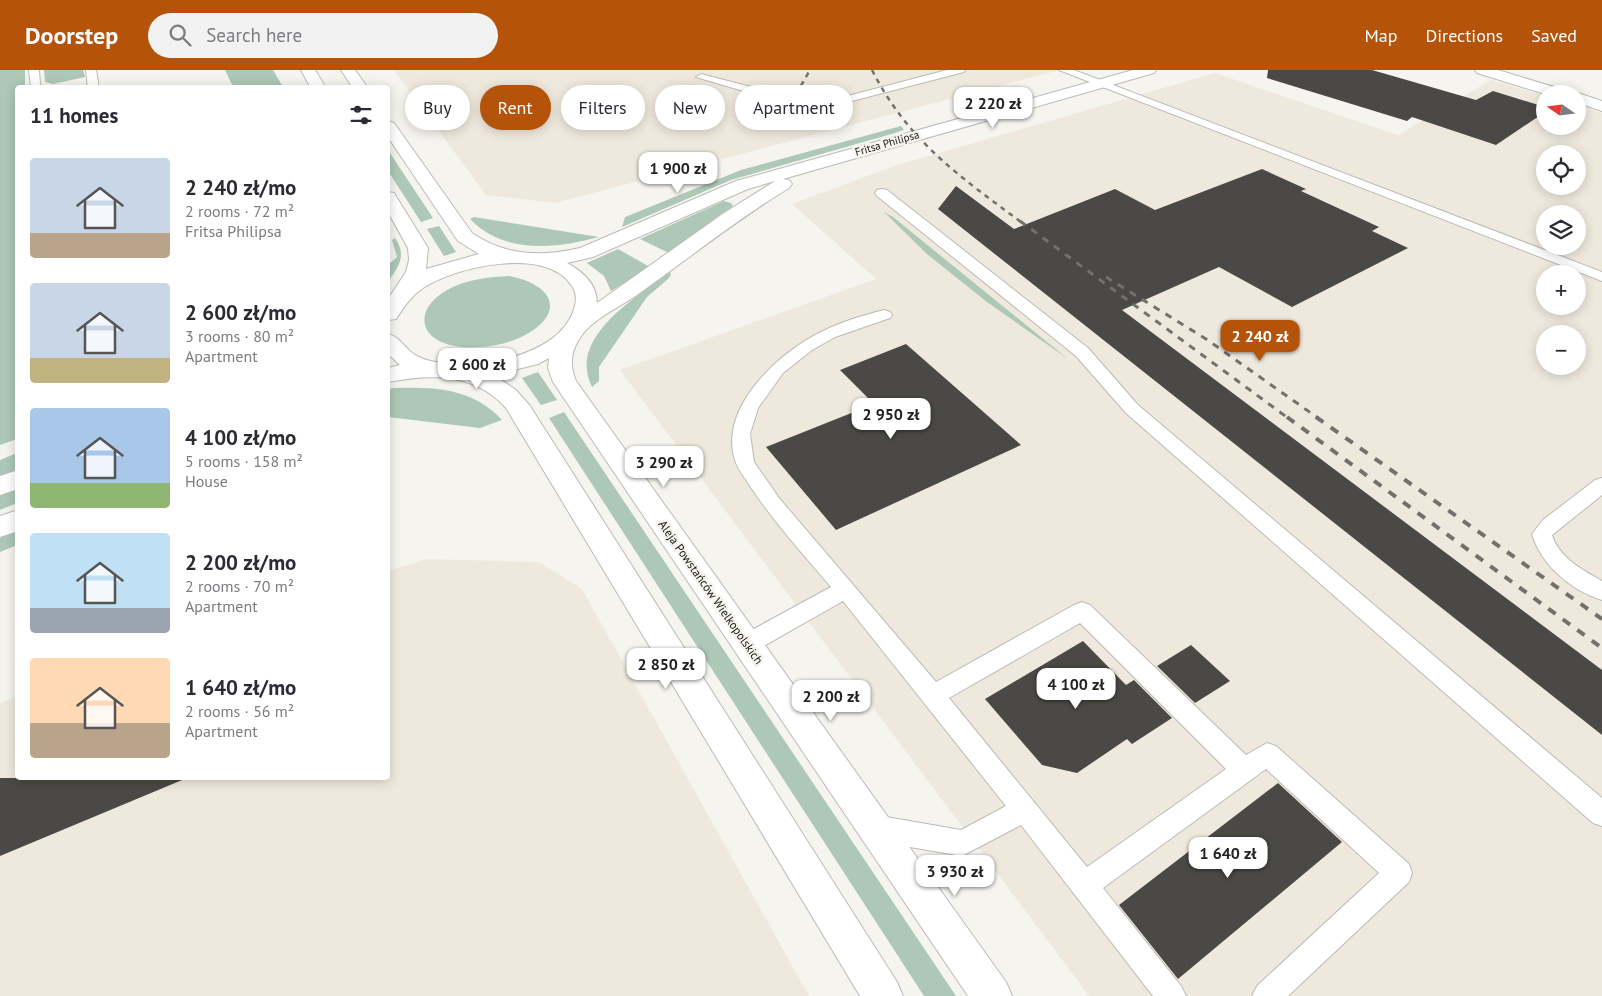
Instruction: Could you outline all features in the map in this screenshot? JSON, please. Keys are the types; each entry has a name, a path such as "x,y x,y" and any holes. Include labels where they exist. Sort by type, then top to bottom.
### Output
{"main road":[{"path":"308,70 317,85"},
{"path":"348,70 359,85"},
{"name":"Fritsa Philipsa","path":"534,259 563,258 586,253 742,185 1148,70"},
{"path":"1482,70 1536,86"},
{"path":"1586,101 1602,106"},
{"path":"390,129 465,237 483,250 512,257 534,259"},
{"name":"Fritsa Philipsa","path":"445,370 491,369 524,361 552,348 576,327 614,303 746,206 829,160"},
{"path":"390,201 418,248 420,256 416,273 392,306"},
{"path":"392,306 418,282 447,268 479,260 512,257"},
{"name":"Aleja Powstańców Wielkopolskich","path":"534,259 557,266 580,282 587,297 584,314 562,349 558,362 559,370 565,382 992,996"},
{"path":"390,344 394,351 402,357 480,378 497,385 509,395 883,996"},
{"path":"390,374 408,370 445,370"},
{"path":"0,486 15,480"},
{"path":"0,527 15,521"}],"lane":[{"path":"34,70 35,85"},
{"path":"91,70 94,85"},
{"path":"701,77 750,90 820,100 844,100 907,78 960,70"},
{"path":"1064,70 1602,277"},
{"path":"882,193 1082,352 1132,409 1602,814"},
{"path":"884,315 829,334 806,347 777,369 749,406 741,434 745,463 772,503 933,696 1171,996"},
{"path":"1602,485 1550,525 1542,534 1544,544 1552,556 1568,570 1602,592"},
{"path":"747,644 845,589"},
{"path":"933,696 1082,611 1245,770"},
{"path":"1083,886 1267,754 1399,873 1268,996"},
{"path":"875,828 962,843 1025,810"}],"shaded area":[{"path":"394,70 1060,70 853,125 853,85 735,85 735,130 832,130 555,203 486,195 438,130 470,130 470,85 405,85"},
{"path":"1215,73 1398,135 1491,80 1536,93 1536,135 1586,135 1586,108 1602,113 1602,996 1089,996 620,370 876,279 792,204 894,166"},
{"path":"427,559 539,562 582,589 809,996 0,996 0,703 15,698 15,780 390,780 390,570"}],"green space":[{"path":"0,70 25,70 25,85 15,85 15,440 0,445"},
{"path":"44,70 83,70 85,77 53,84 45,82"},
{"path":"225,70 273,70 282,85 232,85"},
{"path":"901,126 904,130 731,180 622,227 625,217 741,170"},
{"path":"390,153 433,218 421,222 390,174"},
{"path":"724,201 731,203 733,206 669,253 640,239"},
{"path":"884,212 893,217 1068,359 987,302 927,254"},
{"path":"474,217 599,237 565,244 531,246 498,238 470,219"},
{"path":"439,226 456,252 444,256 427,229"},
{"path":"395,238 399,244 401,255 398,266 390,278 390,263 397,257 392,240"},
{"path":"618,249 650,267 611,291 604,276 587,263"},
{"path":"670,272 671,275 668,279 647,297 599,367 599,381 592,387 587,369 589,351 597,335 624,306"},
{"path":"509,276 525,280 537,286 546,294 550,302 549,311 544,320 534,329 506,343 477,347 447,344 436,339 428,332 425,314 430,304 439,295 453,287 473,280"},
{"path":"538,372 557,400 541,405 522,378"},
{"path":"424,388 452,392 479,401 502,420 480,428 390,417 390,389"},
{"path":"564,412 956,996 924,996 549,418"},
{"path":"15,454 15,471 0,477 0,460"},
{"path":"15,490 15,504 0,510 0,496"},
{"path":"15,532 15,546 0,552 0,538"}],"building":[{"path":"1268,70 1372,70 1476,100 1493,91 1536,104 1536,118 1496,145 1412,117 1407,121 1267,78"},
{"path":"1262,169 1306,189 1301,191 1379,227 1372,231 1408,248 1292,307 1219,267 1122,310 1602,670 1602,735 938,209 956,186 1014,229 1115,189 1155,210"},
{"path":"906,344 1021,445 836,530 766,447 874,404 840,370"},
{"path":"1083,641 1126,685 1134,680 1172,718 1132,744 1127,739 1077,773 1042,765 985,699"},
{"path":"1191,645 1230,681 1195,703 1157,666"},
{"path":"0,778 15,778 15,780 182,780 0,856"},
{"path":"1278,783 1342,842 1178,979 1119,905"}],"railway":[{"path":"801,85 810,70"},
{"path":"872,70 886,95 919,137 956,172 1021,222"},
{"path":"1020,221 1288,418"},
{"path":"1106,277 1206,339 1318,418"},
{"path":"1287,417 1602,648"},
{"path":"1316,417 1602,619"}]}
